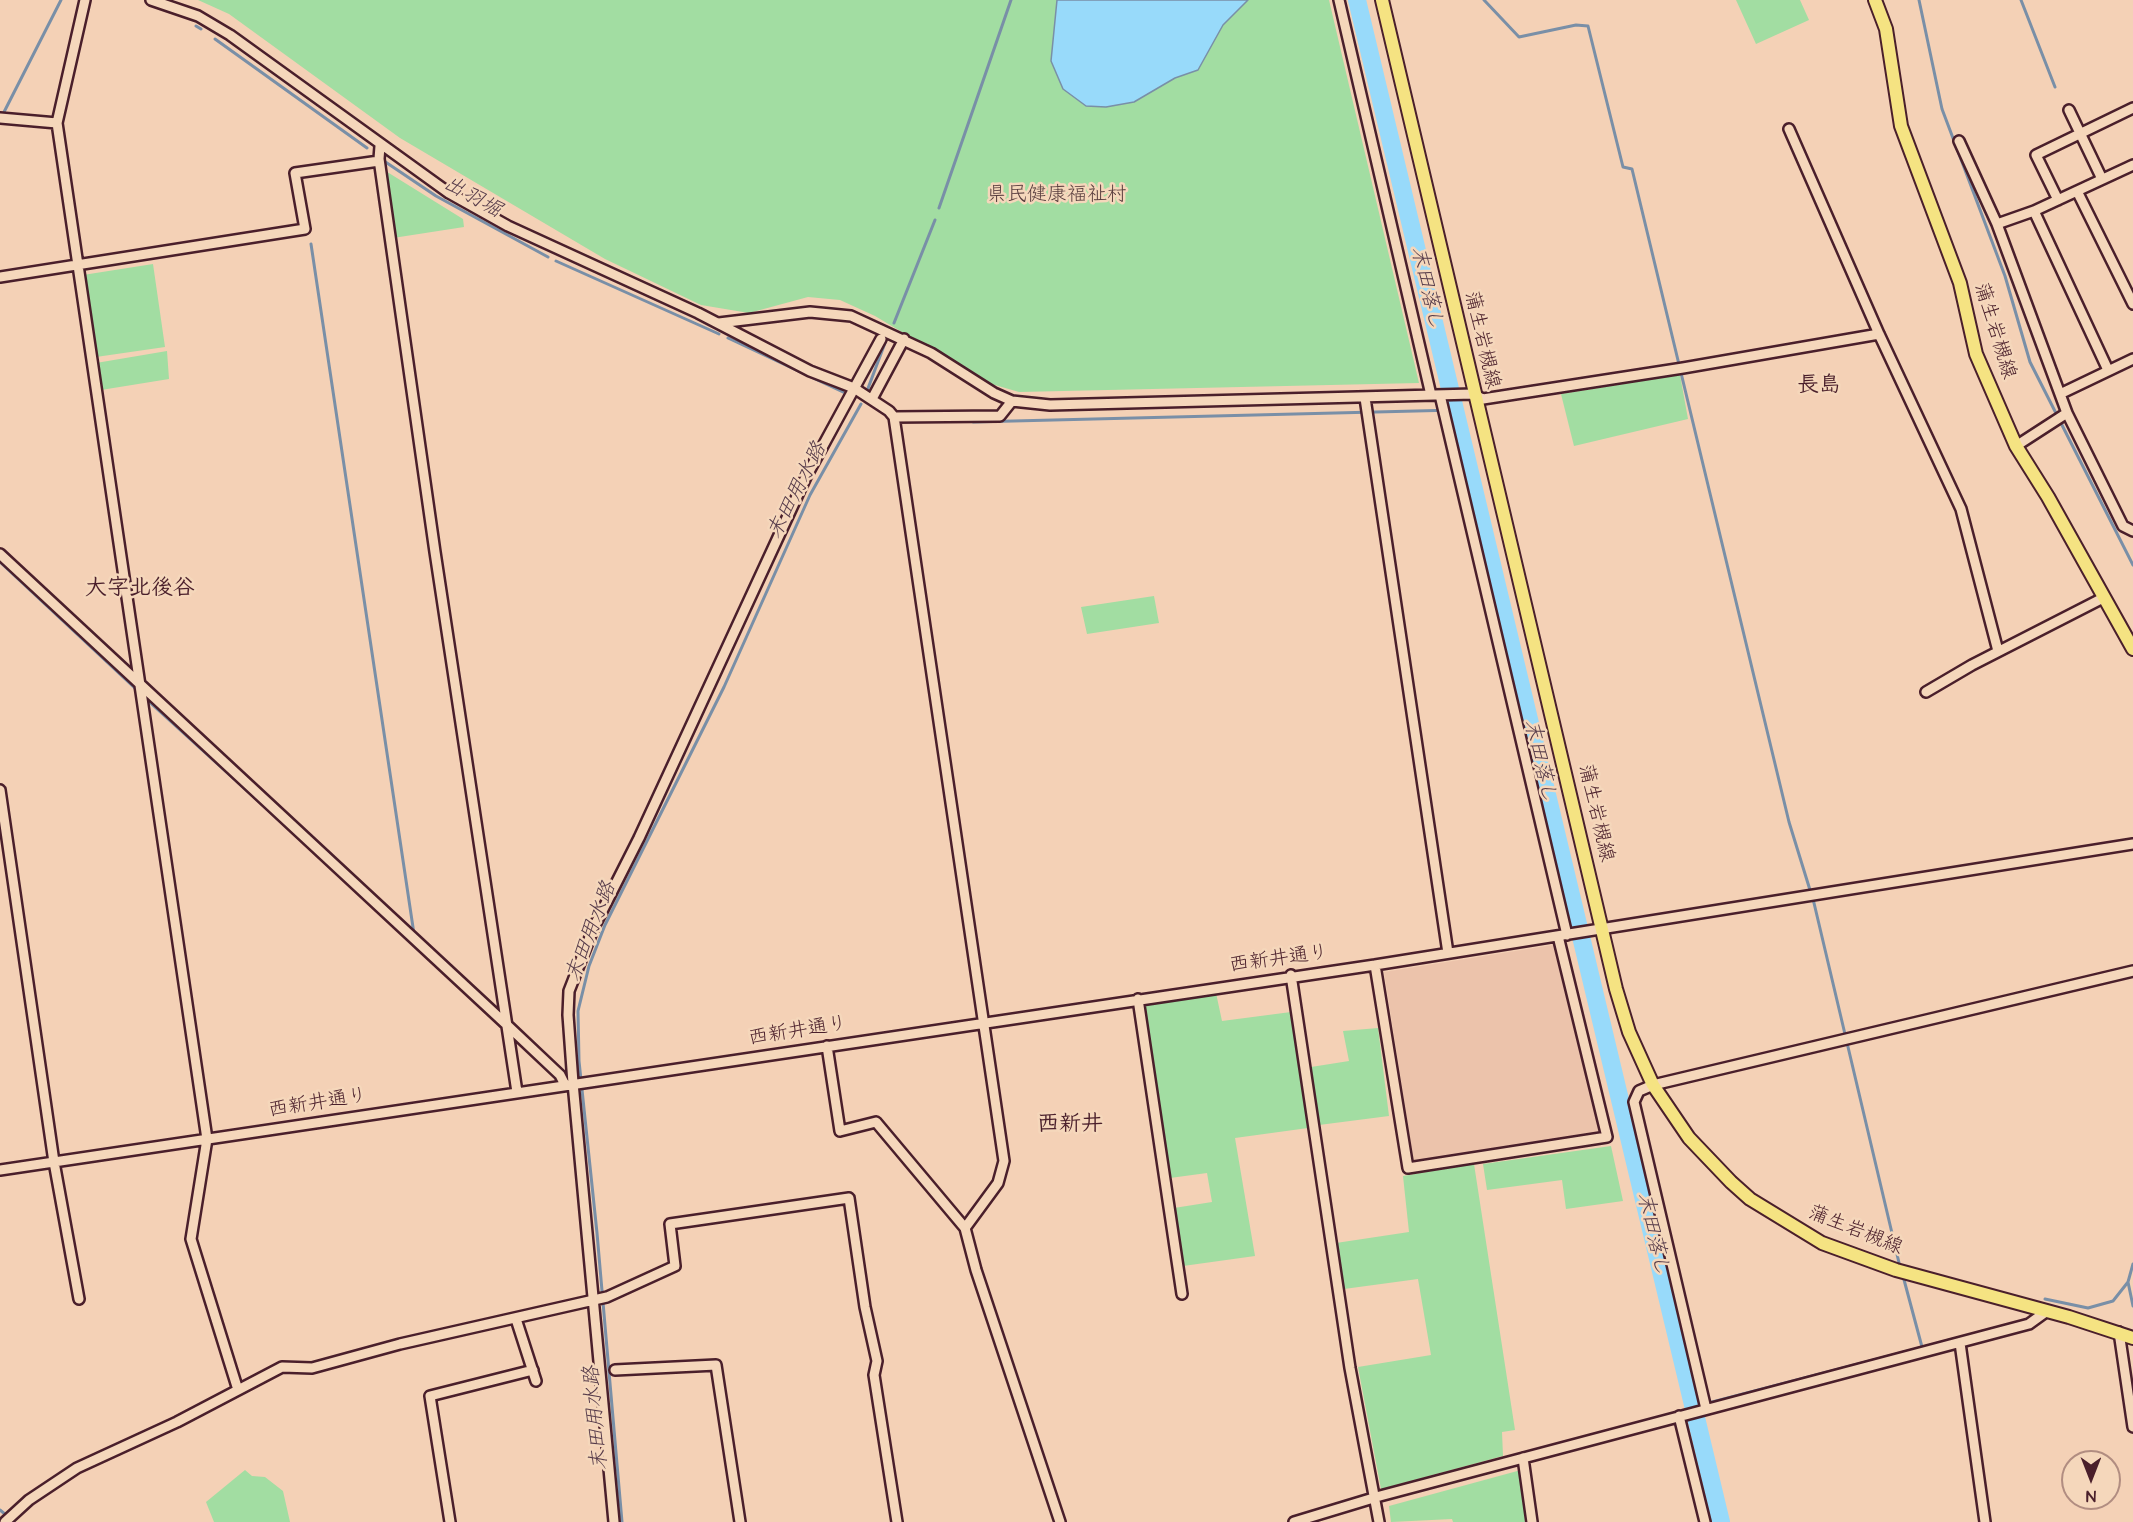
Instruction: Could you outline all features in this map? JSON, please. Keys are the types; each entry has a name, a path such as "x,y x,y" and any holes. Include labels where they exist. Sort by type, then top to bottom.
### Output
{"main road":[{"name":"蒲生岩槻線","path":"1382,0 1473,394 1602,929 1629,1032 1653,1085 1689,1138 1731,1182 1750,1199 1822,1243 1896,1270 2047,1311 2120,1332 2133,1338"},
{"name":"蒲生岩槻線","path":"1875,0 1886,29 1901,126 1960,283 1976,354 2016,446 2048,497 2133,649"}],"street":[{"path":"86,0 57,123 207,1139 190,1239 238,1390"},
{"path":"151,0 198,16 230,35 449,193 508,226 719,323 781,357 854,388 894,417 1000,416 1012,401"},
{"path":"1339,0 1436,395 1563,936 1607,1137 1408,1168 1375,965"},
{"path":"2058,200 2037,155 2133,108"},
{"path":"2069,110 2102,179"},
{"path":"0,118 6,121 57,123"},
{"path":"1789,129 1879,334 1961,509 1998,651"},
{"path":"1959,141 1997,224 2067,413 2123,526 2133,531"},
{"path":"381,146 379,161 518,1092"},
{"path":"0,277 305,229 296,173 379,161"},
{"path":"1997,224 2034,211 2133,165"},
{"path":"2077,191 2133,304"},
{"path":"2034,211 2108,370"},
{"path":"719,323 810,312 831,312 851,316 904,339 994,393 1012,401 1050,405 1473,394 1483,399 1678,369 1879,334"},
{"path":"614,1522 569,1084 570,991 594,927 674,763 806,477 881,339"},
{"path":"872,399 904,339"},
{"path":"2060,394 2133,359"},
{"path":"1365,398 1448,953"},
{"path":"2016,446 2067,413"},
{"path":"894,417 1004,1161 998,1183 965,1228"},
{"path":"0,554 569,1084"},
{"path":"1926,692 1998,651 2103,598"},
{"path":"0,790 54,1162 79,1299"},
{"name":"西新井通り","path":"0,1170 1291,975 1375,965 2133,844"},
{"path":"1706,1409 1634,1102 1639,1091 1653,1085 2133,972"},
{"path":"1291,975 1350,1368 1379,1522"},
{"path":"1138,999 1182,1294"},
{"path":"827,1046 840,1131 876,1122 965,1228 976,1270 1060,1522"},
{"path":"5,1520 28,1500 77,1468 177,1422 282,1367 312,1368 400,1344 607,1297 675,1266 670,1224 849,1198 865,1307 877,1361 874,1375 897,1522"},
{"path":"1294,1522 1523,1458 2029,1324 2047,1311"},
{"path":"516,1319 536,1381"},
{"path":"2120,1332 2133,1427"},
{"path":"1960,1342 1985,1522"},
{"path":"615,1370 716,1365 740,1522"},
{"path":"450,1522 430,1396 533,1370"},
{"path":"1679,1416 1704,1522"},
{"path":"1523,1458 1532,1522"}],"shaded area":[{"path":"1553,945 1599,1131 1414,1163 1384,972"}],"green space":[{"name":"県民健康福祉村","path":"198,0 1329,0 1419,383 1019,392 988,383 875,316 840,300 808,297 749,313 701,305 605,259 400,138 229,14"},
{"path":"1736,0 1800,0 1809,20 1756,44"},
{"path":"384,170 463,219 464,227 393,238"},
{"path":"153,264 165,347 96,357 83,275"},
{"path":"167,351 169,379 101,390 96,363"},
{"path":"1680,375 1688,419 1574,446 1561,394"},
{"path":"1154,596 1159,623 1087,634 1081,607"},
{"path":"1216,993 1222,1021 1291,1012 1308,1128 1235,1138 1255,1256 1183,1266 1174,1208 1212,1202 1207,1173 1170,1178 1144,1004"},
{"path":"1378,1028 1389,1116 1319,1125 1311,1067 1349,1061 1343,1031"},
{"path":"1611,1146 1623,1201 1566,1209 1562,1180 1487,1190 1483,1164"},
{"path":"1474,1164 1515,1430 1502,1432 1503,1456 1381,1489 1358,1367 1431,1355 1418,1279 1344,1289 1336,1243 1409,1232 1403,1176"},
{"path":"245,1470 252,1476 265,1477 283,1491 290,1522 214,1522 206,1502"},
{"path":"1521,1470 1525,1522 1453,1522 1452,1519 1391,1522 1389,1506"}],"water":[{"path":"1057,0 1248,0 1223,25 1198,70 1175,78 1134,102 1106,107 1086,106 1063,89 1051,61"}],"waterway":[{"path":"2,116 61,0"},
{"path":"939,208 1011,0"},
{"name":"末田落し","path":"1357,0 1721,1522"},
{"path":"1484,0 1519,37 1576,25 1588,26 1623,167 1632,169 1789,822 1814,903 1900,1267"},
{"path":"1919,0 1942,109 2005,276 2030,362 2133,565"},
{"path":"2021,0 2055,87"},
{"name":"出羽堀","path":"196,26 201,29"},
{"name":"出羽堀","path":"215,39 367,148"},
{"name":"出羽堀","path":"384,161 436,196 548,257"},
{"path":"894,323 935,220"},
{"path":"311,244 414,934"},
{"name":"出羽堀","path":"556,261 719,334"},
{"name":"出羽堀","path":"728,338 843,392"},
{"path":"867,391 885,343"},
{"name":"末田用水路","path":"622,1522 597,1233 579,1061 578,1011 589,966 605,925 724,687 810,495 861,404"},
{"path":"973,422 1456,410"},
{"path":"0,562 138,691"},
{"path":"145,698 344,879"},
{"path":"487,1000 502,1014"},
{"path":"509,1020 569,1078"},
{"path":"2133,1264 2128,1282 2133,1306"},
{"path":"1903,1276 1922,1347"},
{"path":"2045,1299 2088,1308 2113,1301 2128,1282"},
{"path":"1693,1407 2027,1320"},
{"path":"0,1510 6,1515"}],"district":[{"name":"長島","path":"1819,386"},
{"name":"大字北後谷","path":"140,589"},
{"name":"西新井","path":"1070,1125"}]}
